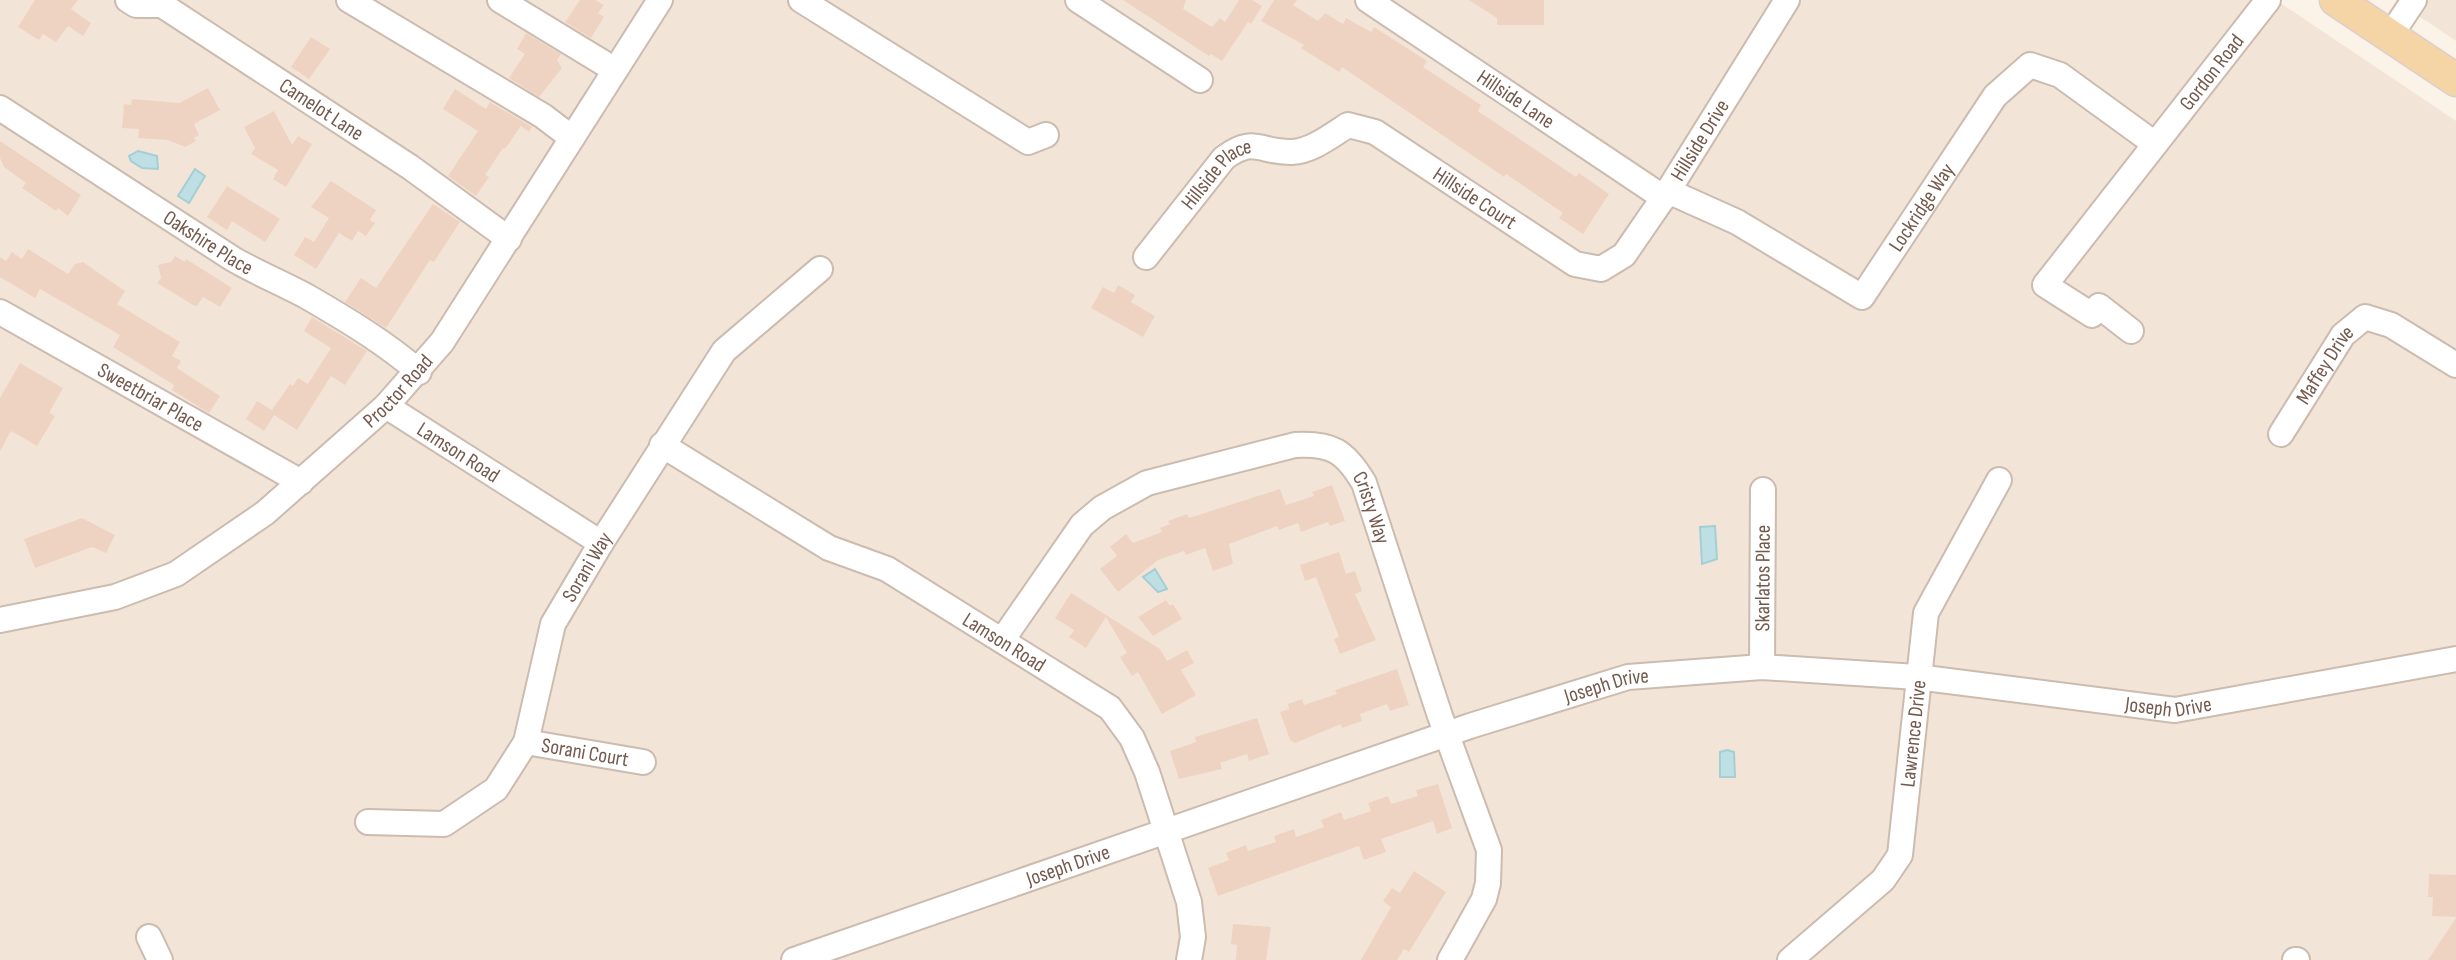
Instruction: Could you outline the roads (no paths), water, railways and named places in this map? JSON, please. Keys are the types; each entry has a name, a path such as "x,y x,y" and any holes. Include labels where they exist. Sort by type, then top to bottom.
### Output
{"main road":[{"path":"2336,0 2456,80"}],"street":[{"name":"Camelot Lane","path":"128,0 136,5 162,5 410,167 509,239"},
{"path":"349,0 543,116 572,138"},
{"path":"500,0 615,70"},
{"name":"Proctor Road","path":"0,620 115,597 176,574 237,534 301,482 386,406 419,372 442,342 660,0"},
{"path":"801,0 1028,142 1046,135"},
{"path":"1078,0 1200,79"},
{"name":"Hillside Lane","path":"1368,0 1666,194"},
{"name":"Hillside Drive","path":"1601,269 1623,255 1666,194 1787,0"},
{"name":"Gordon Road","path":"2131,331 2099,306 2092,315 2045,285 2269,0"},
{"path":"2390,36 2414,0"},
{"name":"Lockridge Way","path":"1666,194 1737,222 1862,297 1995,96 2031,65 2060,75 2155,144"},
{"name":"Oakshire Place","path":"0,108 233,259 265,278 304,295 401,356 419,372"},
{"name":"Hillside Place","path":"1146,257 1224,158 1239,147 1255,144 1294,152 1321,142 1348,125"},
{"name":"Hillside Court","path":"1348,125 1375,132 1575,264 1601,269"},
{"name":"Sorani Way","path":"368,822 444,824 496,789 526,742 553,624 662,445 724,351 820,269"},
{"name":"Sweetbriar Place","path":"0,312 301,482"},
{"name":"Maffey Drive","path":"2281,434 2343,335 2364,317 2391,325 2456,365"},
{"name":"Lamson Road","path":"386,406 601,543"},
{"name":"Cristy Way","path":"1003,639 1066,545 1082,525 1101,508 1147,483 1295,444 1320,443 1336,450 1352,462 1364,483 1447,734 1486,836 1489,866 1481,907 1450,960"},
{"name":"Lamson Road","path":"662,445 829,548 887,569 1093,695 1122,722 1147,772 1191,914 1193,937 1189,960"},
{"name":"Lawrence Drive","path":"1790,960 1883,880 1900,855 1905,828 1917,677 1926,613 1999,480"},
{"name":"Skarlatos Place","path":"1762,667 1763,490"},
{"name":"Joseph Drive","path":"794,960 1447,734 1628,677 1762,667 1917,677 2175,710 2456,659"},
{"name":"Sorani Court","path":"526,742 643,762"},
{"path":"149,937 160,960"}],"water":[{"path":"138,151 157,156 158,169 142,168 131,161 129,156"},
{"path":"195,169 205,176 189,203 178,196"},
{"path":"1715,526 1717,559 1702,564 1700,527"},
{"path":"1155,569 1167,589 1158,592 1143,577"},
{"path":"1720,752 1734,752 1735,777 1720,777"}]}
